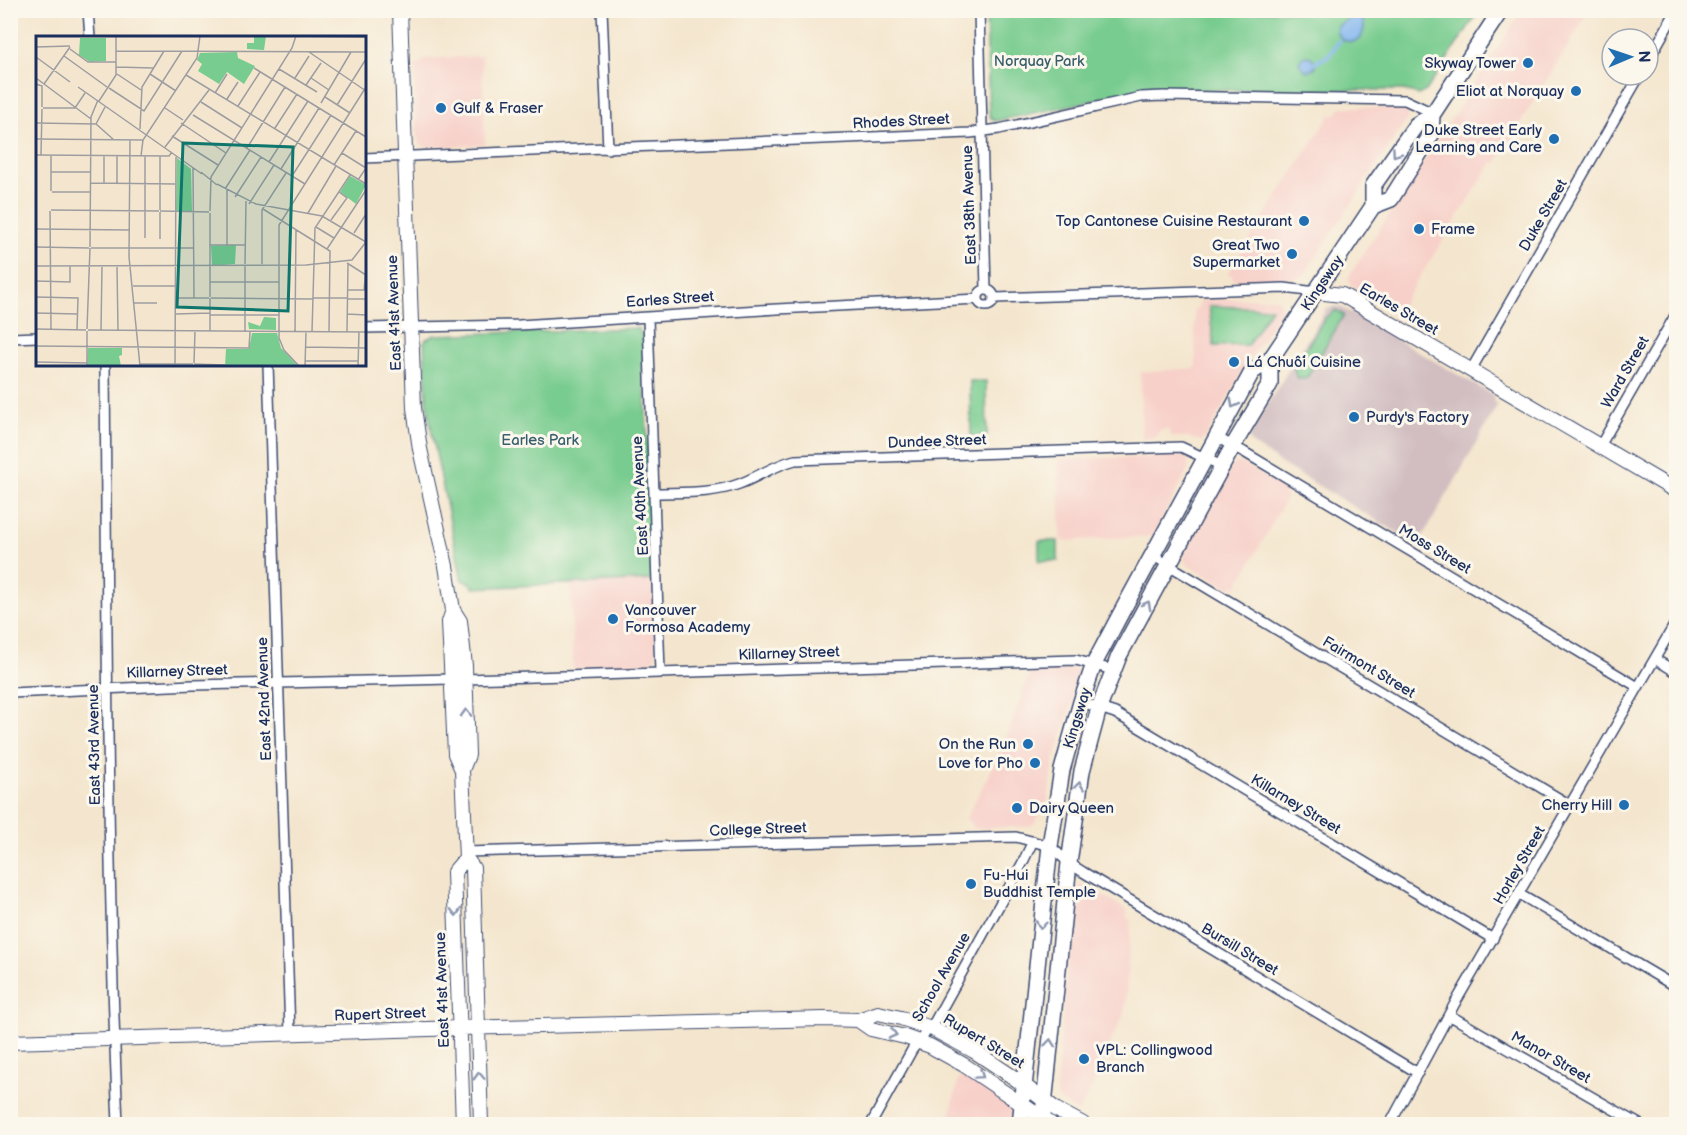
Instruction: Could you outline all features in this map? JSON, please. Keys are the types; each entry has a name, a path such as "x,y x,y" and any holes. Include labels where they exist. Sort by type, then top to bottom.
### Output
{"main road":[{"name":"Kingsway","path":"1020,1125 1050,846 1062,770 1094,664 1252,372 1270,360 1373,206 1373,186 1416,125 1433,114 1501,10"},
{"name":"Kingsway","path":"1373,206 1390,199 1431,135 1433,114"},
{"name":"Kingsway","path":"1045,1123 1045,1101 1069,863 1082,771 1099,708 1113,670 1168,564 1270,384 1270,360"}],"street":[{"path":"88,10 90,36"},
{"name":"East 41st Avenue","path":"400,10 414,408 420,449 442,544 453,610 460,621 458,679 468,755 462,770 466,855 472,868 481,1125"},
{"path":"602,10 608,149"},
{"name":"East 38th Avenue","path":"979,10 986,290"},
{"path":"1660,40 1677,11"},
{"name":"Duke Street","path":"1472,370 1633,87"},
{"name":"Rhodes Street","path":"366,158 982,131 1141,98 1163,96 1406,100 1433,114"},
{"name":"Earles Street","path":"995,298 1284,288 1342,295 1677,491"},
{"path":"986,290 992,292 995,298 993,304 988,307 980,304 978,298 980,292 986,290"},
{"name":"Earles Street","path":"366,328 519,325 978,298"},
{"name":"Ward Street","path":"1600,446 1677,314"},
{"name":"East 40th Avenue","path":"648,318 660,672"},
{"path":"10,338 36,337"},
{"name":"East 43rd Avenue","path":"105,366 108,689 114,1039 118,1125"},
{"name":"East 42nd Avenue","path":"268,366 290,1033"},
{"name":"Moss Street","path":"1216,437 1638,687"},
{"name":"Dundee Street","path":"654,493 719,490 795,460 1180,447 1222,466"},
{"name":"Fairmont Street","path":"1152,555 1570,805"},
{"name":"Horley Street","path":"1390,1125 1449,1014 1677,622"},
{"path":"1654,659 1677,672"},
{"name":"Killarney Street","path":"10,693 1048,660 1076,660 1113,670"},
{"name":"Killarney Street","path":"1081,702 1115,713 1493,939"},
{"name":"College Street","path":"466,855 1016,837 1050,846"},
{"name":"School Avenue","path":"871,1125 912,1050 931,1028 1033,841"},
{"name":"Bursill Street","path":"1050,846 1069,863 1418,1073"},
{"name":"East 41st Avenue","path":"464,1125 454,872 466,855"},
{"path":"1519,894 1677,987"},
{"name":"Rupert Street","path":"10,1042 478,1027 858,1020 878,1013 931,1028 974,1051 1057,1110 1083,1125"},
{"name":"Manor Street","path":"1449,1014 1639,1125"},
{"name":"Rupert Street","path":"858,1020 871,1029 930,1046 964,1065 1022,1104 1045,1123"}],"shaded area":[{"path":"1522,11 1589,11 1496,163 1493,162 1396,314 1351,285 1349,276"},
{"path":"482,56 485,145 426,147 421,145 417,138 415,66 423,62 422,59"},
{"path":"1394,104 1406,107 1408,118 1304,275 1295,279 1235,280 1232,275 1227,274 1330,115 1335,115 1341,107 1388,108"},
{"path":"1273,298 1281,304 1280,311 1245,366 1206,437 1201,441 1173,437 1168,429 1160,430 1156,438 1142,439 1140,372 1196,368 1194,309 1198,308 1200,302 1203,300"},
{"path":"1334,306 1341,307 1493,395 1494,402 1498,404 1421,539 1410,540 1280,463 1250,442 1249,434 1326,310"},
{"path":"1182,456 1188,459 1189,468 1153,536 1061,541 1058,459"},
{"path":"1237,462 1286,489 1284,495 1287,497 1237,587 1233,585 1230,589 1185,563 1183,557 1232,466"},
{"name":"Vancouver Formosa Academy","path":"653,580 656,654 652,662 644,665 573,669 571,584"},
{"path":"1073,668 1078,670 1080,678 1054,761 1048,799 1034,824 1028,827 973,828 969,821 965,820 1003,747 1029,675 1034,675 1037,669"},
{"path":"1079,885 1087,886 1127,910 1127,918 1131,920 1125,1012 1109,1045 1110,1053 1078,1112 1059,1100 1056,1092 1074,891"},
{"path":"959,1077 964,1079 971,1077 1013,1107 1012,1124 948,1124"}],"green space":[{"name":"Norquay Park","path":"986,11 1479,11 1426,91 1418,95 1403,90 1157,90 1131,93 995,121 989,113"},
{"path":"1209,306 1271,308 1248,345 1214,346"},
{"path":"1336,310 1344,315 1308,376 1304,379 1298,378 1294,367 1325,318"},
{"name":"Earles Park","path":"639,329 643,339 653,580 473,588 472,584 462,580 432,434 427,402 424,342 435,335"},
{"path":"970,381 986,381 987,436 971,436"},
{"path":"1039,541 1058,541 1058,561 1039,561"}],"water":[{"path":"1356,15 1363,20 1364,28 1361,38 1352,42 1343,40 1336,32 1337,26"},
{"path":"1309,56 1316,67 1309,71 1299,63 1303,57"}],"waterway":[{"path":"1315,63 1329,55 1339,41"}],"place":[{"name":"Skyway Tower","path":"1528,63"},
{"name":"Eliot at Norquay","path":"1576,91"},
{"name":"Gulf & Fraser","path":"441,108"},
{"name":"Duke Street Early Learning and Care","path":"1554,139"},
{"name":"Top Cantonese Cuisine Restaurant","path":"1304,221"},
{"name":"Frame","path":"1419,229"},
{"name":"Great Two Supermarket","path":"1292,254"},
{"name":"Lá Chuối Cuisine","path":"1234,362"},
{"name":"Purdy's Factory","path":"1354,417"},
{"name":"Vancouver Formosa Academy","path":"613,619"},
{"name":"On the Run","path":"1028,744"},
{"name":"Love for Pho","path":"1035,763"},
{"name":"Cherry Hill","path":"1624,805"},
{"name":"Dairy Queen","path":"1017,808"},
{"name":"Fu-Hui Buddhist Temple","path":"971,884"},
{"name":"VPL: Collingwood Branch","path":"1084,1059"}]}
